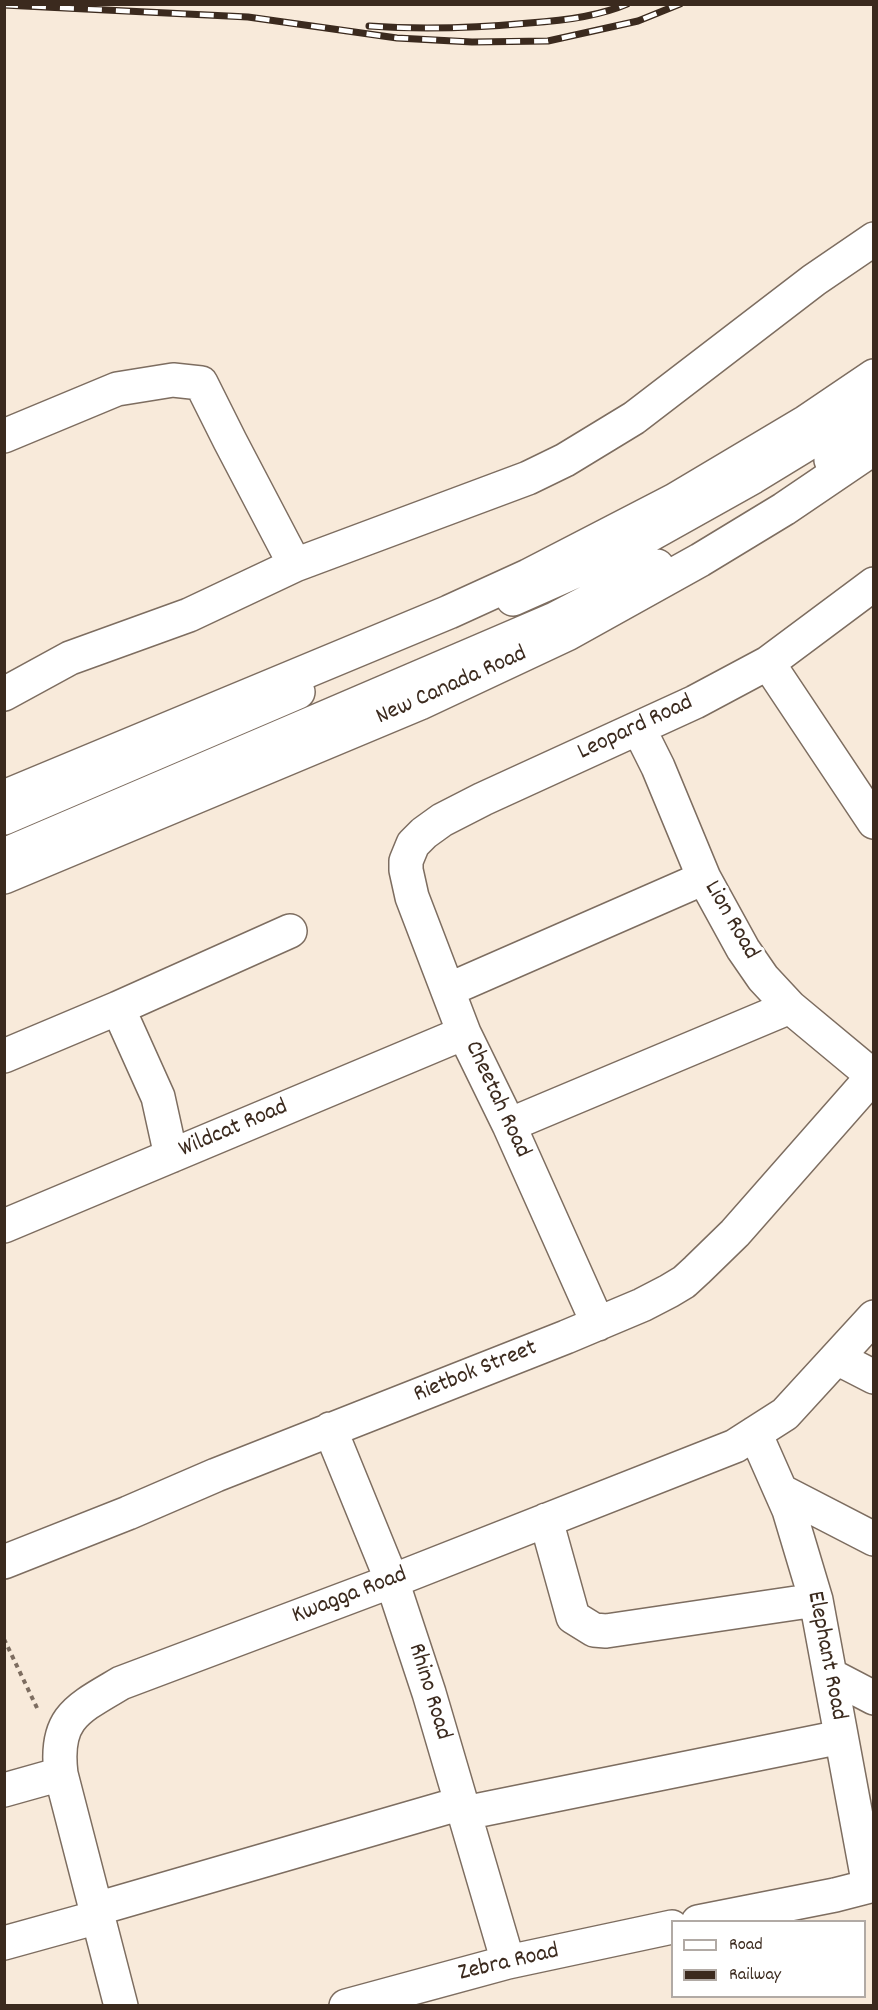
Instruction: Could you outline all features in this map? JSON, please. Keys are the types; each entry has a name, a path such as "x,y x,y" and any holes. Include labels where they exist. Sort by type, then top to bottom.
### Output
{"street":[{"path":"4,694 70,658 189,615 295,565 528,478 565,460 634,418 814,280 873,239"},
{"path":"4,797 449,612 528,576 675,500 806,422 873,376"},
{"path":"4,436 117,389 173,380 201,383 295,565"},
{"path":"4,818 620,552 753,477 873,403"},
{"name":"New Canada Road","path":"4,855 555,619 723,530 820,468 873,429"},
{"name":"New Canada Road","path":"4,877 420,703 567,634 793,503 873,448"},
{"name":"Leopard Road","path":"406,870 406,861 413,844 442,820 639,729 768,663 873,584"},
{"path":"768,663 873,822"},
{"name":"Lion Road","path":"639,729 658,767 704,878 743,949 763,978 790,1007 873,1076"},
{"name":"Cheetah Road","path":"406,870 412,897 464,1033 509,1125 598,1324"},
{"path":"448,990 704,878"},
{"path":"4,1056 290,931"},
{"path":"509,1125 790,1007"},
{"path":"118,1008 158,1097 171,1156"},
{"name":"Wildcat Road","path":"4,1226 464,1033"},
{"name":"Rietbok Street","path":"4,1562 330,1429 445,1386 598,1324 642,1305 684,1282 735,1233 873,1076"},
{"name":"Kwagga Road","path":"121,2006 61,1774 60,1740 68,1719 85,1704 121,1683 392,1581 735,1446 785,1414 873,1317"},
{"path":"837,1358 873,1377"},
{"name":"Rhino Road","path":"330,1429 392,1581 429,1693 508,1962"},
{"name":"Elephant Road","path":"755,1433 781,1491 816,1600 871,1885"},
{"path":"781,1491 873,1539"},
{"path":"546,1520 573,1617 594,1630 606,1631 816,1600"},
{"path":"830,1675 873,1698"},
{"path":"4,1943 97,1913 463,1808 841,1737"},
{"path":"4,1790 61,1774"},
{"path":"708,1920 835,1895 871,1885"},
{"name":"Zebra Road","path":"346,2006 508,1962 671,1927"}],"path":[{"path":"4,1639 35,1706 60,1740"}],"railway":[{"path":"369,26 449,28 566,20 627,4"},
{"path":"4,5 248,17 397,38 472,42 548,41 638,21 680,4"}]}
